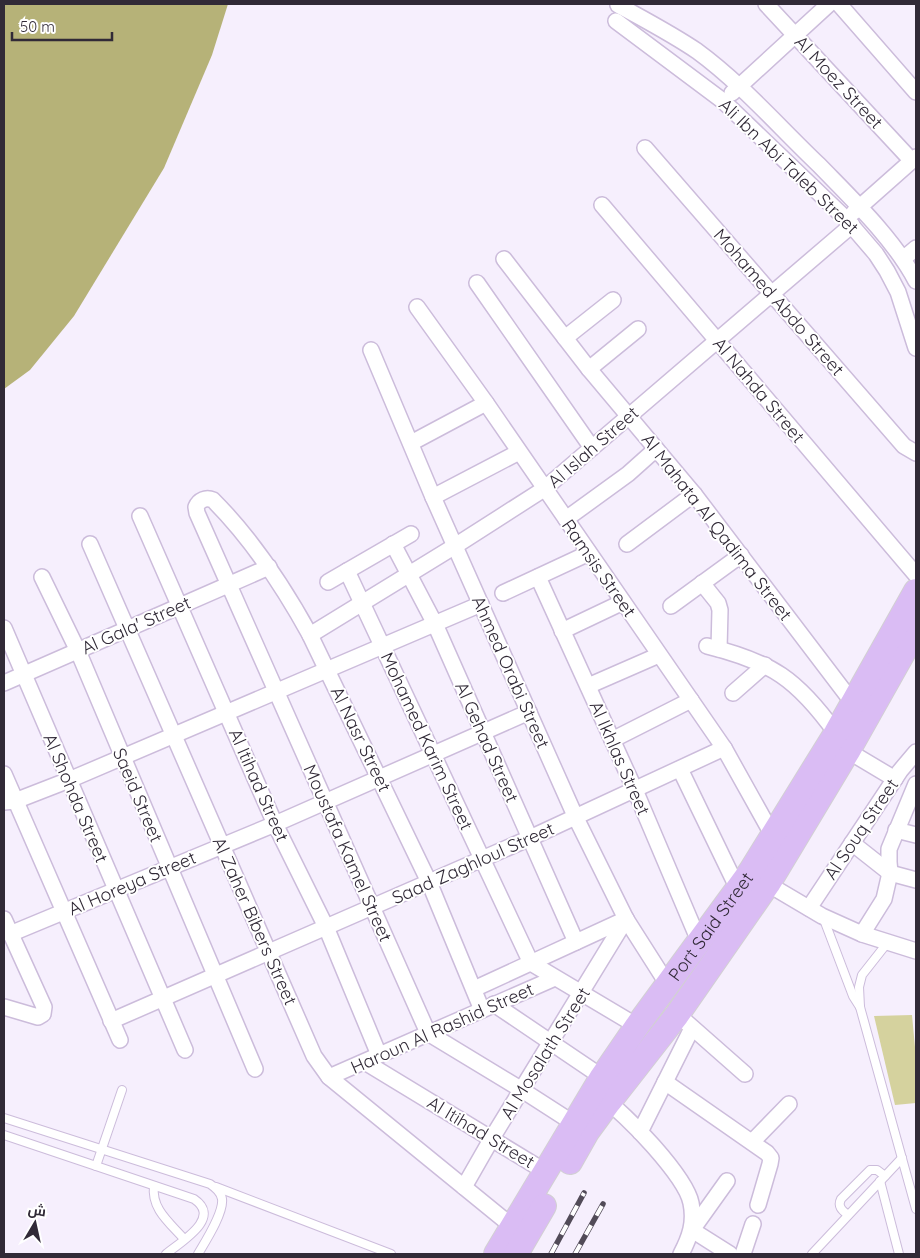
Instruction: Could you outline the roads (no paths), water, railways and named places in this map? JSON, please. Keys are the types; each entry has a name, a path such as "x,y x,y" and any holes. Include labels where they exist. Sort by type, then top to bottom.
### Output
{"main road":[{"name":"Port Said Street","path":"601,1091 685,1021 752,881 772,834 842,742 853,703 916,591"},
{"name":"Port Said Street","path":"516,1254 580,1128 637,1026 699,941 752,881 916,630"},
{"name":"Port Said Street","path":"496,1254 546,1172 580,1128"}],"street":[{"name":"Al Moez Street","path":"766,4 914,159"},
{"path":"723,101 829,4"},
{"path":"839,4 916,92"},
{"name":"Ali Ibn Abi Taleb Street","path":"618,5 698,52 738,86 911,254 916,281"},
{"name":"Ali Ibn Abi Taleb Street","path":"616,21 723,101 849,222 876,254 898,292 916,348"},
{"name":"Mohamed Abdo Street","path":"645,148 904,446 916,453"},
{"name":"Al Islah Street","path":"310,635 410,575 544,489 772,294 849,222 860,206 914,159"},
{"name":"Al Nahda Street","path":"602,205 916,575"},
{"name":"Al Mahata Al Qadima Street","path":"504,259 589,369 694,494 742,555 853,703"},
{"path":"477,283 592,448"},
{"path":"565,338 613,300"},
{"name":"Ramsis Street","path":"417,307 724,748 772,834"},
{"path":"589,369 638,329"},
{"name":"Ahmed Orabi Street","path":"371,350 433,497 576,818 626,919 668,985"},
{"path":"411,443 486,404"},
{"path":"566,519 628,474 656,448"},
{"path":"433,497 519,452"},
{"path":"627,544 694,494"},
{"name":"Al Nasr Street","path":"200,502 207,499 213,500 240,529 289,598 310,635 429,882 474,989 488,1007"},
{"name":"Moustafa Kamel Street","path":"200,502 196,510 428,1033"},
{"name":"Al Itihad Street","path":"140,516 275,824 326,927 372,1059 546,1172"},
{"path":"328,582 411,534"},
{"name":"Al Zaher Bibers Street","path":"90,544 314,1056 329,1077 512,1227"},
{"name":"Al Gehad Street","path":"394,544 436,624 576,942"},
{"path":"503,593 589,553"},
{"path":"671,606 742,555"},
{"name":"Al Gala' Street","path":"4,683 268,567"},
{"name":"Mohamed Karim Street","path":"347,571 531,963"},
{"name":"Saeid Street","path":"42,577 78,651 255,1069"},
{"name":"Al Ikhlas Street","path":"538,577 635,790 699,941"},
{"path":"702,583 718,604 720,610 713,648 737,654 765,665 789,680 807,695 842,742 916,785 889,849 890,873 884,899 862,934"},
{"path":"562,631 623,602"},
{"path":"9,801 69,780 122,758 481,604"},
{"name":"Al Shohda Street","path":"4,628 184,1050"},
{"path":"588,686 660,655"},
{"path":"733,693 765,665"},
{"path":"612,740 691,700"},
{"name":"Al Horeya Street","path":"10,934 275,824 529,712"},
{"name":"Saad Zaghloul Street","path":"111,1021 576,818 724,748"},
{"name":"Al Souq Street","path":"809,908 897,775 916,752"},
{"path":"680,769 752,881 862,934 916,951"},
{"path":"4,774 9,801 63,912 120,1040"},
{"path":"896,830 916,836"},
{"path":"852,843 890,873 916,880"},
{"path":"4,919 44,1007 43,1014 38,1017 4,1007"},
{"path":"474,989 626,919"},
{"name":"Al Mosalath Street","path":"464,1187 626,919"},
{"path":"531,963 637,1026"},
{"name":"Haroun Al Rashid Street","path":"329,1077 555,978"},
{"path":"488,1007 550,1043 601,1091 640,1132 685,1186 691,1201 692,1230"},
{"path":"640,1132 665,1082 685,1021 744,1074"},
{"path":"428,1033 580,1128"},
{"path":"665,1082 752,1142 771,1158 758,1205"},
{"path":"752,1142 790,1104"},
{"path":"681,1254 692,1230 726,1181"},
{"path":"743,1254 753,1224"},
{"path":"692,1230 730,1254"}],"lane":[{"path":"822,916 853,996 860,1007"},
{"path":"888,942 862,975 859,988 860,1007 916,1209"},
{"path":"96,1166 122,1090"},
{"path":"4,1118 210,1184 391,1254"},
{"path":"4,1135 194,1199 201,1204 204,1212 203,1220 166,1254"},
{"path":"812,1254 902,1158"},
{"path":"848,1216 840,1208 840,1202 867,1172 874,1169 877,1170 883,1178 899,1254"},
{"path":"198,1254 222,1208 222,1198 218,1189 210,1184"},
{"path":"154,1186 154,1202 184,1239"},
{"path":"204,1212 222,1208"}],"railway":[{"path":"551,1254 584,1193"},
{"path":"575,1254 603,1204"}]}
